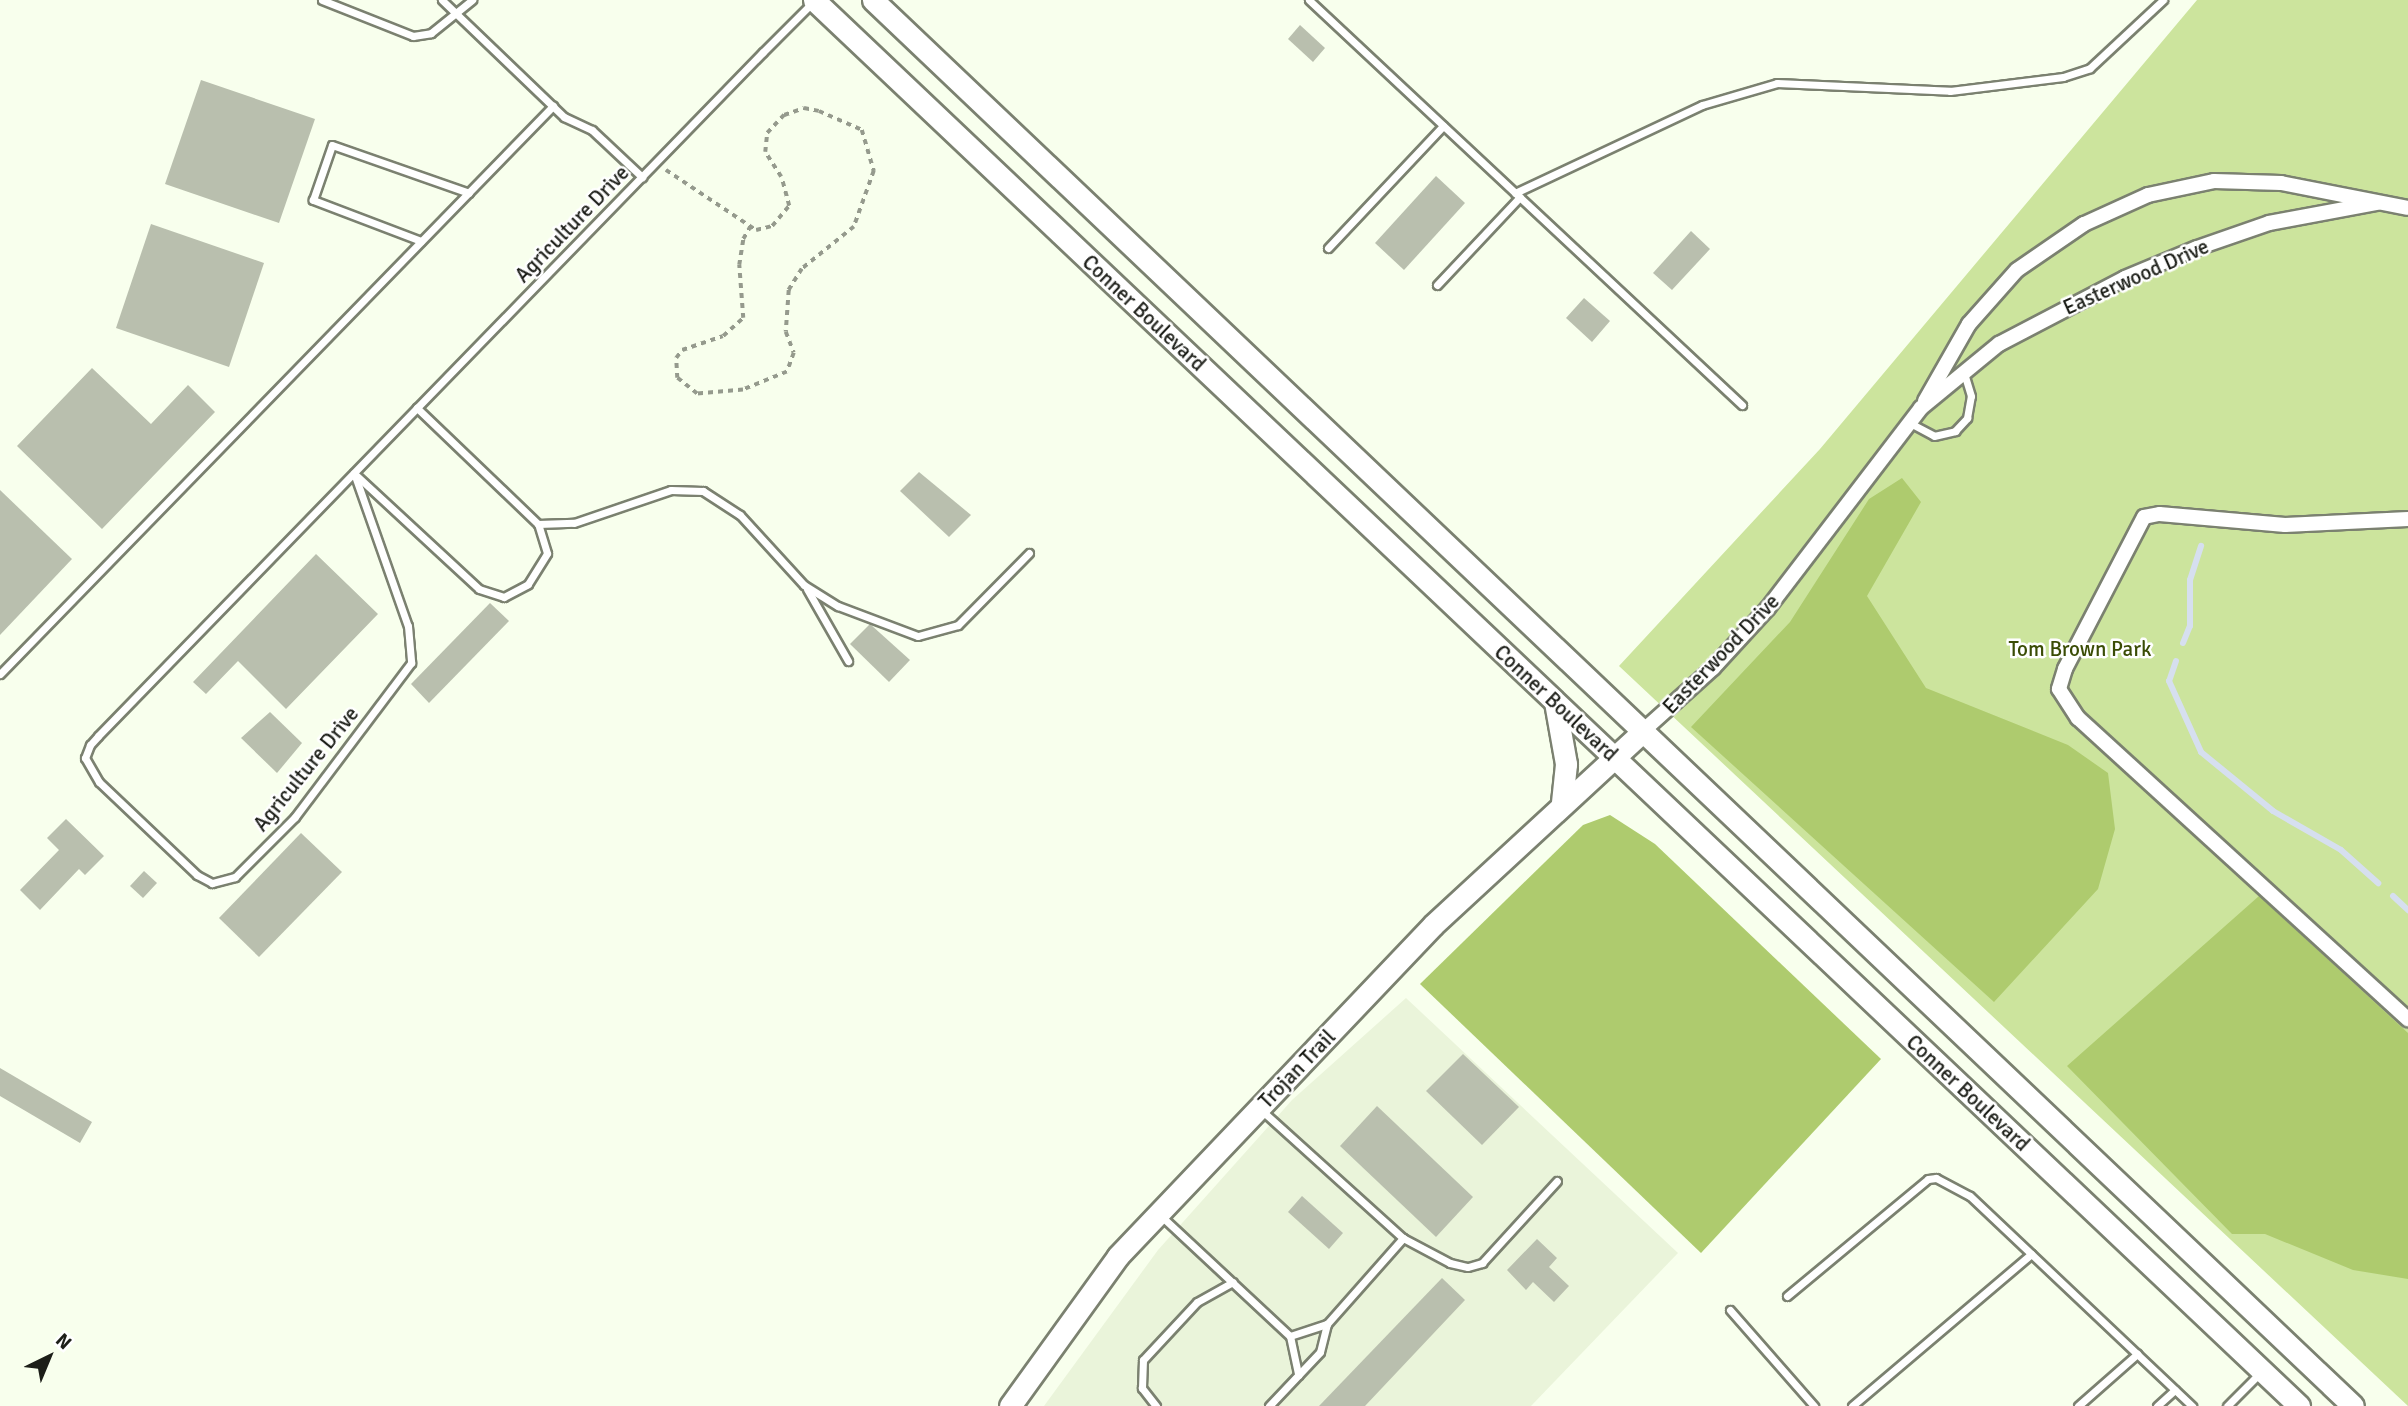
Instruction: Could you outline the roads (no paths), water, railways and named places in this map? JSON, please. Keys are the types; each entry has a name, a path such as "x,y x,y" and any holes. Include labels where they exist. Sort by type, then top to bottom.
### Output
{"main road":[{"name":"Conner Boulevard","path":"814,0 2299,1406"},
{"name":"Conner Boulevard","path":"873,0 2353,1406"},
{"path":"1555,702 1566,764 1562,803"},
{"name":"Easterwood Drive","path":"1613,757 1644,730"},
{"name":"Trojan Trail","path":"1010,1406 1118,1256 1433,925 1613,757"},
{"path":"2262,1371 2287,1343"}],"street":[{"name":"Easterwood Drive","path":"1644,730 1713,668 1768,608 1922,407 1969,324 1993,294 2049,246 2137,199 2178,186 2249,181 2281,183 2408,208"},
{"name":"Easterwood Drive","path":"1922,407 1999,344 2043,318 2185,253 2269,223 2378,203"},
{"path":"2408,519 2285,525 2159,514 2144,517 2064,669 2059,689 2078,718 2408,1019"}],"lane":[{"path":"322,0 413,36 431,33 472,0"},
{"path":"442,0 553,106 592,130 642,177"},
{"name":"Agriculture Drive","path":"354,473 408,626 411,663 295,817 235,877 212,883 197,875 99,782 85,758 88,750 354,473 814,0"},
{"path":"1309,0 1742,405"},
{"path":"1437,285 1517,195 1702,105 1777,83 1950,92 2063,77 2090,68 2163,0"},
{"path":"0,674 553,106"},
{"path":"1328,248 1443,126"},
{"path":"421,241 313,200 332,145 469,193"},
{"path":"1910,423 1934,436 1955,431 1967,418 1971,396 1964,373"},
{"path":"354,473 490,596 514,595 543,566 546,542 538,524 417,408"},
{"path":"538,524 552,527 573,523 658,493 704,491 740,514 804,585 848,661"},
{"path":"804,585 838,606 918,636 935,634 958,625 1030,553"},
{"path":"1259,1108 1403,1238 1450,1264 1468,1267 1482,1263 1557,1181"},
{"path":"1787,1296 1928,1179 1950,1183 1970,1196 2192,1406"},
{"path":"1159,1213 1290,1336 1298,1376"},
{"path":"1269,1406 1320,1352 1327,1324 1403,1238"},
{"path":"1852,1406 2031,1254"},
{"path":"1156,1406 1142,1388 1143,1360 1197,1302 1233,1282"},
{"path":"1730,1310 1814,1406"},
{"path":"1290,1336 1327,1324"},
{"path":"2078,1406 2137,1354"},
{"path":"2227,1406 2262,1371"},
{"path":"2157,1406 2175,1390"}],"waterway":[{"path":"2183,643 2190,626 2190,580 2201,546"},
{"path":"2176,661 2169,681 2201,752 2273,811 2341,850 2378,883"},
{"path":"2393,896 2408,910"}],"park label":[{"name":"Tom Brown Park","path":"2080,649"}]}
